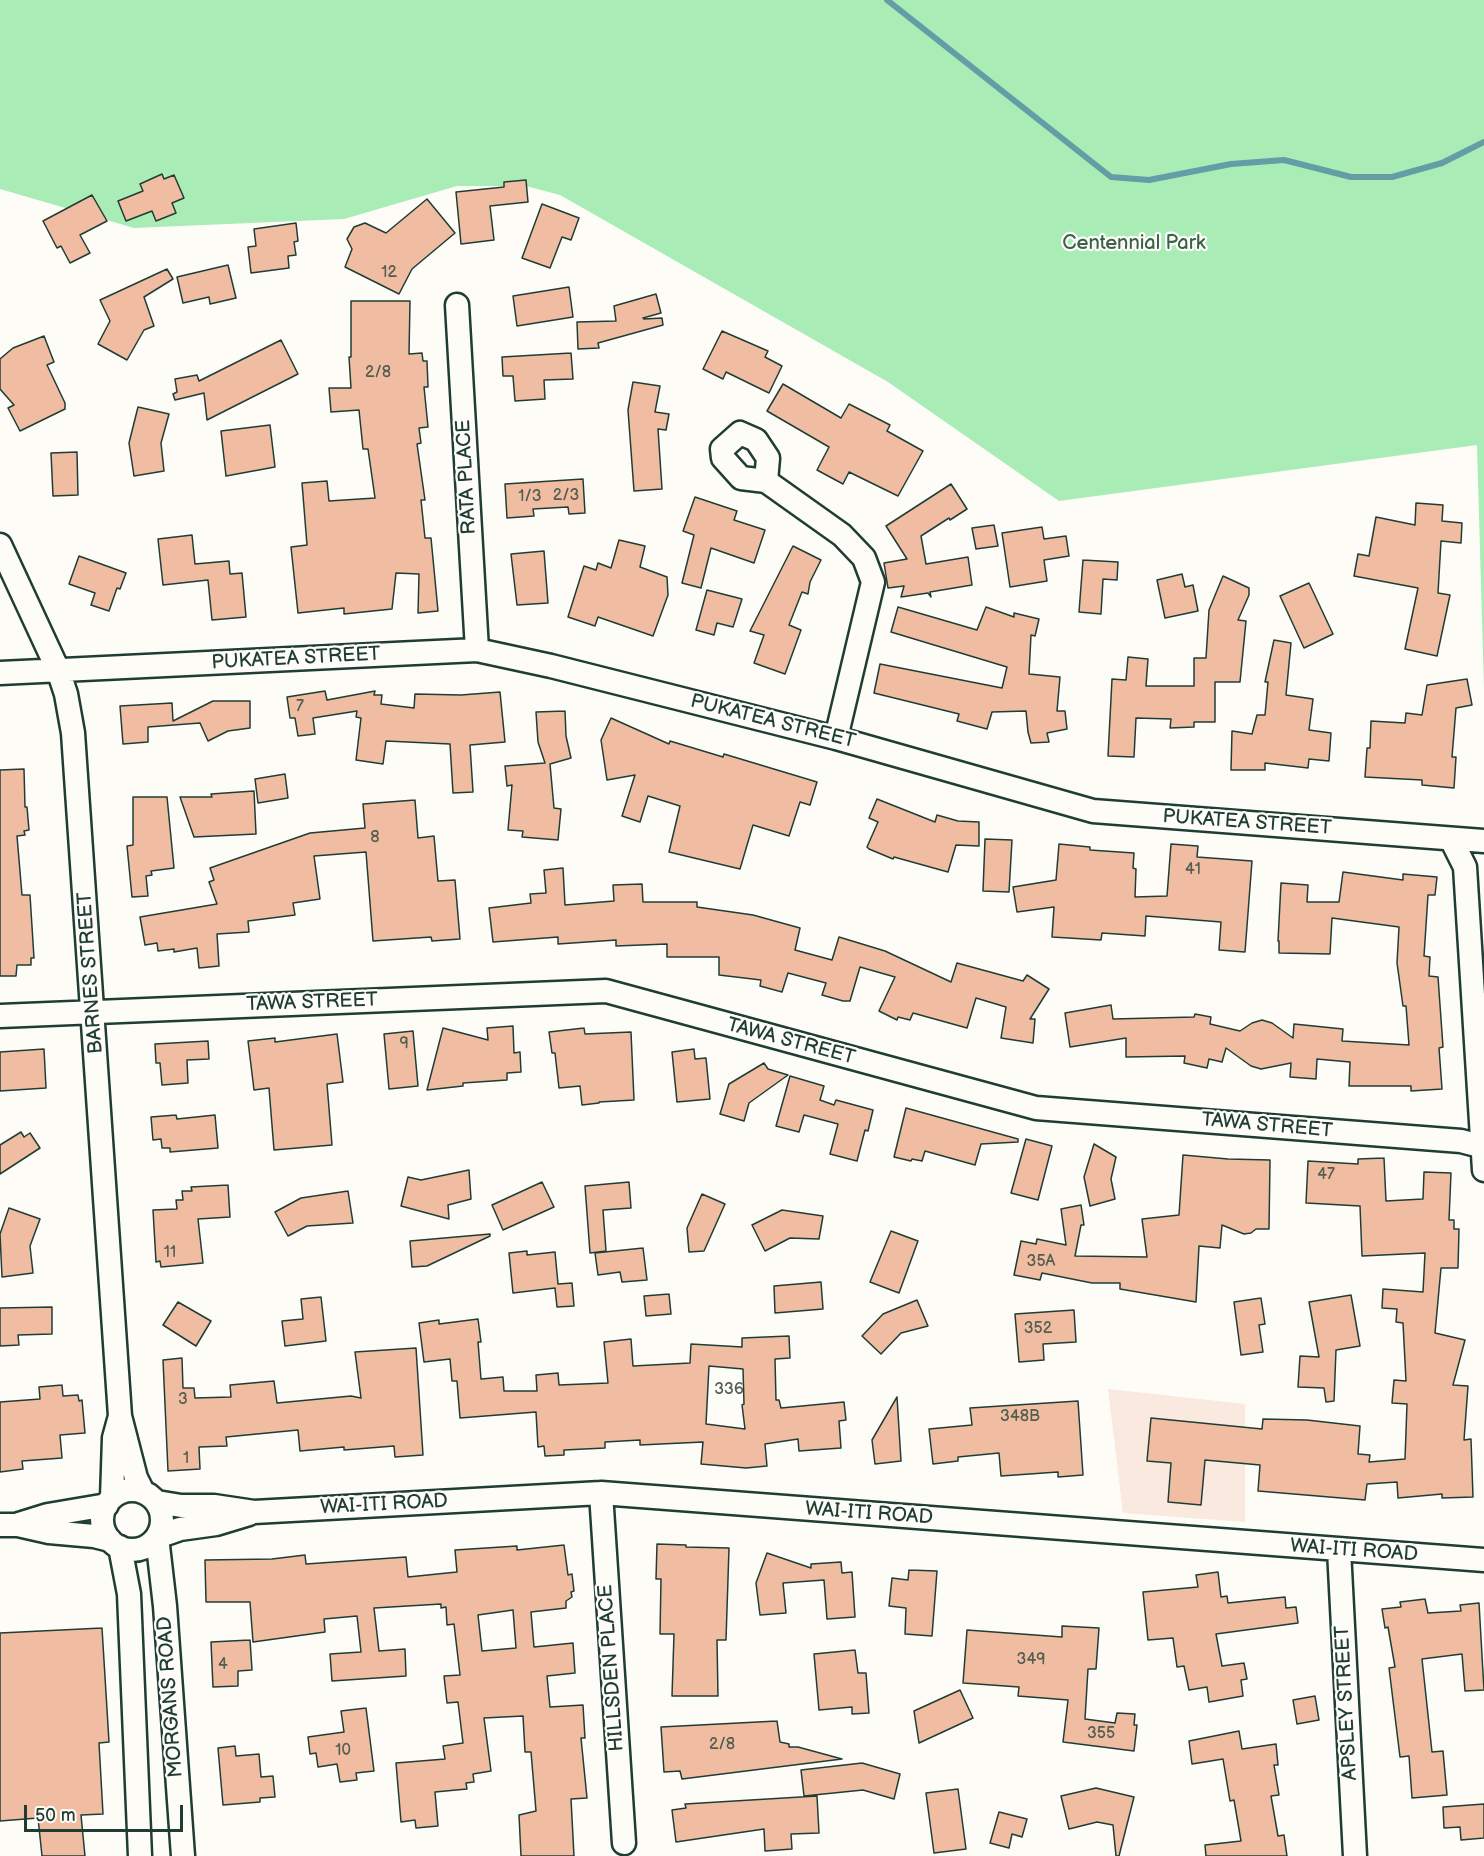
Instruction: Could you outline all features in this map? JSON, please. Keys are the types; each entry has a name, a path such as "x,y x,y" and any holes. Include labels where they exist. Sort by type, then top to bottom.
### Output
{"street":[{"name":"RATA PLACE","path":"457,305 477,650"},
{"path":"766,481 842,535 864,558 873,582 836,738"},
{"name":"BARNES STREET","path":"0,545 58,670 66,694 76,761 120,1416 133,1468 150,1497"},
{"name":"PUKATEA STREET","path":"0,673 477,650 551,666 836,738 1093,811 1484,841"},
{"path":"1451,838 1465,867 1484,1170"},
{"name":"TAWA STREET","path":"0,1016 606,992 1036,1108 1461,1142 1484,1147"},
{"name":"BARNES STREET","path":"109,1501 114,1438 120,1416"},
{"path":"127,1491 150,1497 162,1518 157,1537 149,1545 130,1550 94,1536 49,1532 9,1525 109,1501 127,1491"},
{"name":"WAI-ITI ROAD","path":"150,1497 181,1506 214,1506 254,1512 601,1493 1484,1560"},
{"name":"HILLSDEN PLACE","path":"601,1493 624,1843"},
{"path":"109,1501 103,1514 103,1523 105,1532 115,1544"},
{"name":"WAI-ITI ROAD","path":"157,1537 180,1529 216,1524 254,1512"},
{"name":"MORGANS ROAD","path":"157,1537 165,1606 183,1856"},
{"name":"MORGANS ROAD","path":"115,1544 130,1605 140,1856"},
{"name":"APSLEY STREET","path":"1339,1550 1355,1856"}],"shaded area":[{"path":"1108,1389 1245,1404 1245,1522 1123,1513"}],"green space":[{"name":"Centennial Park","path":"0,0 1484,0 1484,689 1477,445 1059,501 888,382 560,195 526,186 457,186 344,219 134,228 0,189"}],"building":[{"path":"162,174 164,179 174,175 184,198 172,203 176,213 156,221 152,211 126,221 118,201 143,191 140,184"},
{"path":"526,180 528,202 490,206 494,240 461,244 456,192 504,187 504,182"},
{"path":"92,195 107,221 80,235 90,253 70,263 61,246 57,248 43,221"},
{"path":"427,199 455,233 412,269 399,294 345,267 352,249 347,239 354,227 365,223 386,233"},
{"path":"542,204 579,218 571,240 562,237 550,268 522,258"},
{"path":"296,223 298,241 294,242 296,255 288,256 289,268 251,273 248,247 256,246 254,229"},
{"path":"228,265 236,298 210,304 209,297 183,303 177,277"},
{"path":"167,269 173,279 144,297 154,326 144,330 127,360 98,344 110,321 100,300"},
{"path":"569,287 573,317 517,326 513,296"},
{"path":"656,294 661,313 643,318 662,318 663,325 598,343 599,348 578,349 577,322 616,321 614,306"},
{"path":"351,301 410,301 409,354 422,353 423,361 427,361 428,387 424,387 428,427 419,428 421,443 417,444 425,500 421,500 425,538 431,538 438,611 418,613 419,574 396,573 392,609 344,614 344,608 298,613 291,547 307,545 302,483 327,481 329,501 375,498 368,449 363,449 359,410 331,412 329,388 351,388 349,357 351,357"},
{"path":"722,331 768,351 765,357 782,366 769,393 726,372 723,379 703,369"},
{"path":"44,336 54,362 47,365 65,403 65,409 20,431 8,408 14,405 0,389 0,359 13,348"},
{"path":"281,340 298,374 207,420 204,393 175,400 173,394 177,392 175,379 197,375 199,381"},
{"path":"571,353 573,379 544,380 545,399 515,401 513,376 503,376 502,357"},
{"path":"633,382 660,386 655,412 669,414 666,430 658,429 662,489 634,491 628,410"},
{"path":"783,384 841,418 849,404 890,425 887,431 923,451 898,496 849,472 843,484 817,470 829,447 767,411"},
{"path":"138,407 169,414 161,443 164,471 134,476 129,443"},
{"path":"270,425 275,467 226,476 221,431"},
{"path":"77,452 78,495 53,496 51,453"},
{"path":"583,479 585,513 569,514 568,507 533,509 534,516 507,518 505,484"},
{"path":"951,484 967,509 921,536 926,564 968,557 972,585 930,592 931,597 928,593 901,597 904,586 888,588 884,563 907,559 886,526"},
{"path":"695,497 737,511 734,520 765,530 754,563 711,548 701,588 682,583 694,535 683,531"},
{"path":"1416,503 1443,505 1442,521 1462,523 1461,543 1441,541 1438,593 1450,595 1437,656 1405,649 1418,588 1354,576 1358,554 1369,556 1376,517 1415,525"},
{"path":"994,525 998,546 976,549 972,528"},
{"path":"1042,527 1044,539 1066,536 1069,556 1044,560 1047,581 1010,587 1002,533"},
{"path":"192,535 195,564 229,561 230,574 242,573 246,617 212,620 208,580 163,585 158,539"},
{"path":"619,540 645,546 640,567 667,577 668,595 653,636 598,617 595,626 568,617 584,566 596,570 598,563 611,568"},
{"path":"793,546 821,560 810,582 808,594 802,592 789,625 801,630 785,674 754,663 764,635 750,631"},
{"path":"544,551 548,603 517,605 511,554"},
{"path":"79,556 126,573 120,589 117,588 109,611 91,605 95,593 69,584"},
{"path":"1083,560 1118,562 1117,580 1103,579 1101,614 1079,612"},
{"path":"1182,574 1185,587 1193,585 1198,611 1165,618 1157,580"},
{"path":"1223,576 1249,588 1249,595 1238,620 1246,621 1240,682 1215,682 1215,722 1194,722 1194,727 1170,728 1171,719 1136,718 1134,757 1108,756 1112,679 1126,680 1128,657 1148,659 1146,686 1194,686 1194,658 1206,658 1209,610"},
{"path":"1309,583 1333,634 1304,648 1280,596"},
{"path":"707,590 742,599 733,627 717,623 714,635 696,630"},
{"path":"898,607 977,630 986,607 1014,617 1014,613 1039,619 1035,636 1031,635 1029,674 1060,677 1057,711 1065,711 1067,729 1047,733 1049,742 1031,743 1026,711 992,712 987,729 957,721 959,714 874,693 880,664 1002,688 1007,667 891,632"},
{"path":"1274,640 1291,643 1286,695 1313,699 1309,730 1331,733 1329,761 1309,759 1308,768 1265,763 1265,770 1231,770 1232,731 1252,734 1257,715 1265,715 1268,682 1265,682"},
{"path":"1467,679 1472,705 1456,708 1452,757 1456,757 1454,788 1422,785 1422,780 1365,777 1367,748 1370,748 1371,721 1405,723 1406,713 1422,715 1427,685"},
{"path":"325,691 327,700 375,691 374,695 382,695 381,704 414,708 415,694 461,695 500,692 505,742 470,745 473,792 453,793 450,744 386,741 383,764 356,760 361,718 356,717 357,711 313,718 315,734 298,736 295,718 290,718 287,697"},
{"path":"213,701 250,701 250,728 228,731 208,741 200,723 148,727 148,742 123,744 120,706 172,703 173,721"},
{"path":"565,711 566,736 571,758 550,764 554,808 561,809 558,840 522,837 523,831 508,830 512,785 507,786 505,766 545,763 538,742 536,712"},
{"path":"611,718 669,744 670,741 723,757 724,754 817,782 810,805 800,802 789,836 753,825 740,869 669,852 680,806 648,796 640,822 622,816 635,775 607,780 601,740"},
{"path":"24,769 25,807 27,807 29,830 24,831 25,835 17,836 22,895 30,895 34,958 31,958 31,965 17,965 16,976 0,976 0,770"},
{"path":"285,774 288,798 258,803 255,779"},
{"path":"254,791 256,834 194,837 180,797 212,797 211,794"},
{"path":"133,797 167,797 174,868 151,871 152,875 146,876 148,896 132,897 127,846 133,845"},
{"path":"877,799 935,822 937,815 958,821 979,822 979,846 956,845 948,872 894,857 893,859 869,849 867,847 878,822 869,818"},
{"path":"415,800 418,838 434,836 438,881 455,880 460,939 432,941 431,937 373,941 366,852 314,856 320,899 293,903 295,915 248,921 249,932 217,934 219,966 199,968 197,948 174,952 174,949 158,951 157,943 145,945 140,917 217,904 209,882 214,880 210,868 310,833 365,828 363,804"},
{"path":"985,839 1012,840 1009,892 983,891"},
{"path":"1059,844 1090,847 1090,850 1134,853 1135,897 1167,896 1171,844 1198,846 1197,857 1252,861 1245,952 1219,950 1221,922 1146,916 1145,936 1102,933 1101,940 1052,937 1054,907 1017,912 1013,887 1056,880"},
{"path":"563,868 565,905 614,901 613,885 642,884 643,902 697,902 697,907 753,915 800,928 795,950 832,960 839,937 885,951 951,982 957,963 1023,981 1027,975 1049,989 1030,1019 1035,1019 1033,1043 1001,1038 1006,1007 976,998 967,1028 913,1013 910,1020 898,1017 897,1020 879,1011 895,977 860,967 850,1001 843,1001 822,995 826,983 788,973 782,992 760,986 761,980 719,975 719,957 667,957 667,944 616,946 616,940 558,944 558,937 493,942 489,908 531,903 530,894 546,893 544,870"},
{"path":"1343,872 1403,880 1403,874 1437,877 1435,895 1428,895 1424,956 1430,957 1429,976 1438,977 1443,1047 1439,1048 1442,1089 1411,1091 1411,1086 1349,1086 1350,1062 1317,1059 1316,1079 1290,1077 1291,1063 1261,1069 1251,1066 1226,1048 1222,1062 1209,1059 1207,1068 1184,1063 1185,1056 1126,1057 1126,1038 1070,1047 1065,1013 1111,1005 1113,1019 1194,1017 1195,1014 1211,1017 1210,1024 1240,1031 1262,1020 1272,1023 1293,1038 1294,1024 1343,1029 1342,1041 1409,1045 1406,1006 1403,1006 1397,963 1399,927 1332,918 1330,954 1279,953 1281,883 1308,885 1307,902 1339,902"},
{"path":"513,1026 514,1053 520,1052 521,1072 507,1073 507,1080 463,1083 463,1086 427,1090 443,1028 488,1040 487,1028"},
{"path":"584,1028 585,1034 631,1032 634,1100 582,1105 580,1086 559,1088 555,1053 552,1053 549,1032"},
{"path":"413,1031 418,1086 389,1089 384,1034"},
{"path":"337,1034 343,1082 327,1084 332,1145 274,1150 269,1088 254,1090 248,1041 275,1038 275,1042"},
{"path":"208,1041 209,1059 187,1060 188,1083 162,1085 160,1063 156,1063 155,1044"},
{"path":"44,1049 46,1088 0,1091 0,1052"},
{"path":"694,1049 695,1059 706,1058 710,1099 677,1102 672,1052"},
{"path":"764,1063 768,1069 788,1075 749,1103 744,1121 720,1114 729,1084"},
{"path":"790,1076 824,1086 820,1100 834,1105 836,1100 873,1110 857,1161 830,1154 838,1124 804,1115 799,1132 776,1126"},
{"path":"906,1108 1018,1139 1018,1142 981,1144 975,1165 925,1151 922,1161 894,1157"},
{"path":"176,1115 177,1119 215,1115 218,1148 170,1152 170,1148 162,1148 161,1139 153,1140 151,1117"},
{"path":"21,1132 24,1137 30,1133 40,1148 0,1174 0,1145"},
{"path":"1026,1139 1052,1146 1038,1200 1011,1193"},
{"path":"1094,1144 1116,1157 1111,1179 1115,1199 1090,1206 1084,1177"},
{"path":"1183,1155 1270,1160 1269,1229 1256,1229 1244,1234 1222,1225 1220,1248 1199,1246 1196,1302 1120,1289 1120,1283 1092,1283 1042,1273 1040,1280 1014,1275 1021,1241 1036,1244 1037,1239 1066,1245 1061,1209 1081,1205 1084,1225 1081,1225 1075,1256 1147,1257 1142,1219 1179,1215"},
{"path":"1384,1158 1386,1201 1423,1199 1424,1172 1451,1173 1449,1220 1454,1220 1454,1229 1459,1229 1458,1268 1441,1268 1435,1333 1465,1340 1453,1385 1468,1386 1464,1440 1471,1439 1473,1497 1442,1498 1442,1494 1398,1498 1397,1482 1367,1484 1365,1500 1258,1491 1260,1465 1205,1460 1201,1505 1168,1502 1171,1463 1147,1461 1151,1418 1262,1429 1263,1419 1307,1420 1360,1426 1358,1454 1370,1455 1369,1462 1405,1459 1407,1404 1392,1403 1394,1380 1406,1381 1403,1323 1396,1322 1397,1309 1382,1308 1383,1289 1423,1292 1425,1253 1362,1256 1360,1206 1306,1203 1308,1161 1358,1164 1358,1159"},
{"path":"469,1170 471,1199 448,1205 449,1219 401,1206 408,1177 421,1180"},
{"path":"542,1182 554,1207 503,1230 492,1205"},
{"path":"629,1182 631,1208 603,1210 606,1251 590,1253 585,1186"},
{"path":"228,1185 230,1217 198,1219 203,1263 161,1267 160,1261 156,1262 153,1210 177,1209 176,1200 183,1200 182,1191 192,1191 191,1187"},
{"path":"348,1191 353,1223 307,1226 288,1236 275,1212 301,1198"},
{"path":"702,1194 725,1204 704,1251 689,1252 687,1228"},
{"path":"9,1208 40,1219 30,1246 33,1273 2,1277 0,1234"},
{"path":"782,1210 823,1216 819,1239 790,1238 765,1251 752,1225"},
{"path":"891,1231 918,1241 899,1293 870,1282"},
{"path":"490,1234 427,1266 412,1267 410,1241"},
{"path":"643,1248 647,1280 622,1282 620,1272 598,1275 595,1253"},
{"path":"527,1251 527,1255 555,1252 558,1284 572,1283 574,1306 557,1307 555,1288 513,1293 509,1253"},
{"path":"821,1282 823,1309 775,1313 774,1286"},
{"path":"669,1294 671,1314 646,1316 644,1296"},
{"path":"1351,1295 1360,1346 1336,1350 1334,1401 1326,1402 1324,1388 1298,1387 1300,1356 1319,1357 1309,1302"},
{"path":"321,1297 326,1341 285,1346 282,1321 303,1319 301,1299"},
{"path":"1261,1298 1265,1324 1259,1325 1263,1352 1241,1355 1234,1302"},
{"path":"917,1300 928,1326 901,1333 881,1354 862,1336 883,1314"},
{"path":"178,1302 211,1321 196,1346 163,1325"},
{"path":"52,1307 52,1334 18,1335 19,1345 0,1346 0,1308"},
{"path":"1074,1310 1076,1342 1043,1344 1044,1360 1019,1362 1015,1314"},
{"path":"478,1319 481,1342 478,1342 481,1379 503,1377 504,1391 537,1391 536,1375 558,1373 559,1385 608,1383 604,1342 631,1339 633,1366 690,1363 691,1344 742,1347 742,1338 789,1336 790,1358 775,1359 776,1400 779,1400 781,1408 844,1402 846,1420 839,1421 841,1448 799,1451 798,1439 765,1444 767,1466 746,1468 701,1464 703,1442 640,1445 640,1440 605,1442 605,1448 564,1450 564,1455 545,1456 544,1446 538,1447 536,1412 460,1418 457,1381 452,1381 450,1359 424,1362 419,1323 439,1320 439,1324","holes":["709,1366 743,1369 744,1404 742,1405 745,1429 706,1424"]},
{"path":"416,1348 423,1455 395,1457 394,1446 300,1451 298,1430 226,1437 227,1446 199,1447 200,1469 168,1471 163,1360 182,1358 183,1388 194,1388 195,1398 231,1397 230,1385 274,1381 277,1403 351,1396 361,1398 355,1352"},
{"path":"62,1385 63,1396 78,1395 79,1401 82,1400 85,1433 60,1435 62,1458 22,1461 23,1469 0,1472 0,1402 40,1399 39,1387"},
{"path":"897,1397 901,1461 875,1464 872,1440"},
{"path":"1078,1401 1083,1475 1058,1477 1058,1472 1001,1476 999,1453 958,1457 958,1461 933,1464 929,1429 972,1425 970,1408"},
{"path":"657,1544 729,1548 726,1640 717,1640 718,1696 672,1696 674,1634 660,1634 661,1579 656,1579"},
{"path":"564,1545 568,1575 572,1574 574,1591 571,1592 572,1597 566,1601 566,1608 531,1612 534,1647 573,1643 575,1673 547,1676 550,1707 583,1705 585,1738 581,1738 587,1798 571,1799 574,1856 521,1856 519,1815 536,1811 531,1752 525,1752 523,1716 484,1718 491,1771 473,1774 474,1782 466,1783 467,1789 435,1792 438,1826 416,1828 415,1820 401,1822 396,1763 445,1759 443,1746 463,1743 458,1702 447,1703 444,1676 460,1675 454,1624 447,1625 446,1607 441,1608 441,1604 374,1608 379,1651 405,1649 406,1676 332,1681 330,1654 361,1652 357,1616 324,1619 325,1632 253,1642 250,1602 206,1602 205,1560 272,1559 305,1555 306,1564 406,1557 408,1577 457,1572 455,1550 517,1546 517,1550","holes":["513,1610 516,1648 482,1651 478,1615"]},
{"path":"767,1553 811,1568 811,1564 841,1562 842,1573 852,1572 855,1617 827,1619 824,1580 783,1583 786,1613 760,1615 756,1583"},
{"path":"909,1570 937,1571 932,1636 905,1634 906,1608 889,1606 892,1578 908,1580"},
{"path":"1218,1572 1221,1597 1227,1596 1228,1603 1285,1597 1286,1608 1296,1607 1298,1623 1216,1634 1222,1666 1244,1663 1247,1679 1241,1680 1243,1696 1209,1702 1207,1687 1189,1690 1184,1666 1177,1667 1173,1638 1148,1640 1143,1592 1198,1587 1196,1575"},
{"path":"1425,1599 1428,1613 1461,1611 1460,1605 1479,1603 1484,1690 1465,1691 1462,1654 1422,1659 1432,1752 1443,1751 1447,1795 1412,1798 1409,1756 1400,1757 1389,1668 1395,1667 1388,1627 1385,1628 1382,1609 1401,1607 1400,1602"},
{"path":"1062,1626 1099,1628 1096,1669 1088,1669 1085,1719 1115,1723 1117,1713 1135,1714 1134,1725 1137,1725 1134,1751 1063,1742 1068,1700 1018,1696 1019,1687 963,1683 967,1630 1062,1637"},
{"path":"102,1628 109,1742 99,1743 103,1814 81,1815 85,1856 42,1856 38,1818 0,1821 0,1633"},
{"path":"250,1640 252,1670 238,1671 238,1686 213,1687 211,1642"},
{"path":"855,1650 858,1673 866,1673 869,1713 852,1714 852,1707 819,1710 814,1654"},
{"path":"960,1690 973,1718 919,1743 914,1711"},
{"path":"1315,1696 1319,1720 1297,1724 1293,1700"},
{"path":"366,1708 374,1771 356,1773 357,1780 340,1782 337,1764 318,1767 316,1753 310,1754 308,1737 344,1732 341,1711"},
{"path":"777,1721 780,1742 789,1744 789,1747 798,1747 842,1759 682,1779 680,1771 664,1772 661,1727"},
{"path":"1239,1731 1242,1749 1276,1744 1278,1765 1274,1765 1279,1795 1271,1796 1278,1836 1284,1835 1287,1856 1206,1856 1205,1845 1241,1841 1234,1800 1230,1801 1223,1759 1192,1764 1189,1741"},
{"path":"235,1746 236,1756 259,1754 261,1777 273,1776 275,1797 260,1798 260,1802 223,1805 218,1748"},
{"path":"862,1763 900,1774 894,1799 863,1790 804,1796 801,1770"},
{"path":"1096,1788 1134,1797 1119,1856 1116,1856 1113,1825 1097,1822 1069,1829 1061,1796"},
{"path":"958,1789 966,1849 934,1853 926,1793"},
{"path":"817,1796 819,1833 791,1834 792,1849 765,1851 764,1829 676,1842 672,1810 686,1808 685,1804"},
{"path":"1484,1804 1484,1838 1461,1840 1460,1827 1444,1828 1443,1807"},
{"path":"999,1812 1027,1819 1022,1837 1012,1834 1009,1848 990,1843"}],"waterway":[{"path":"887,0 1111,177 1149,180 1231,164 1284,160 1351,177 1392,177 1442,163 1484,142"}]}
